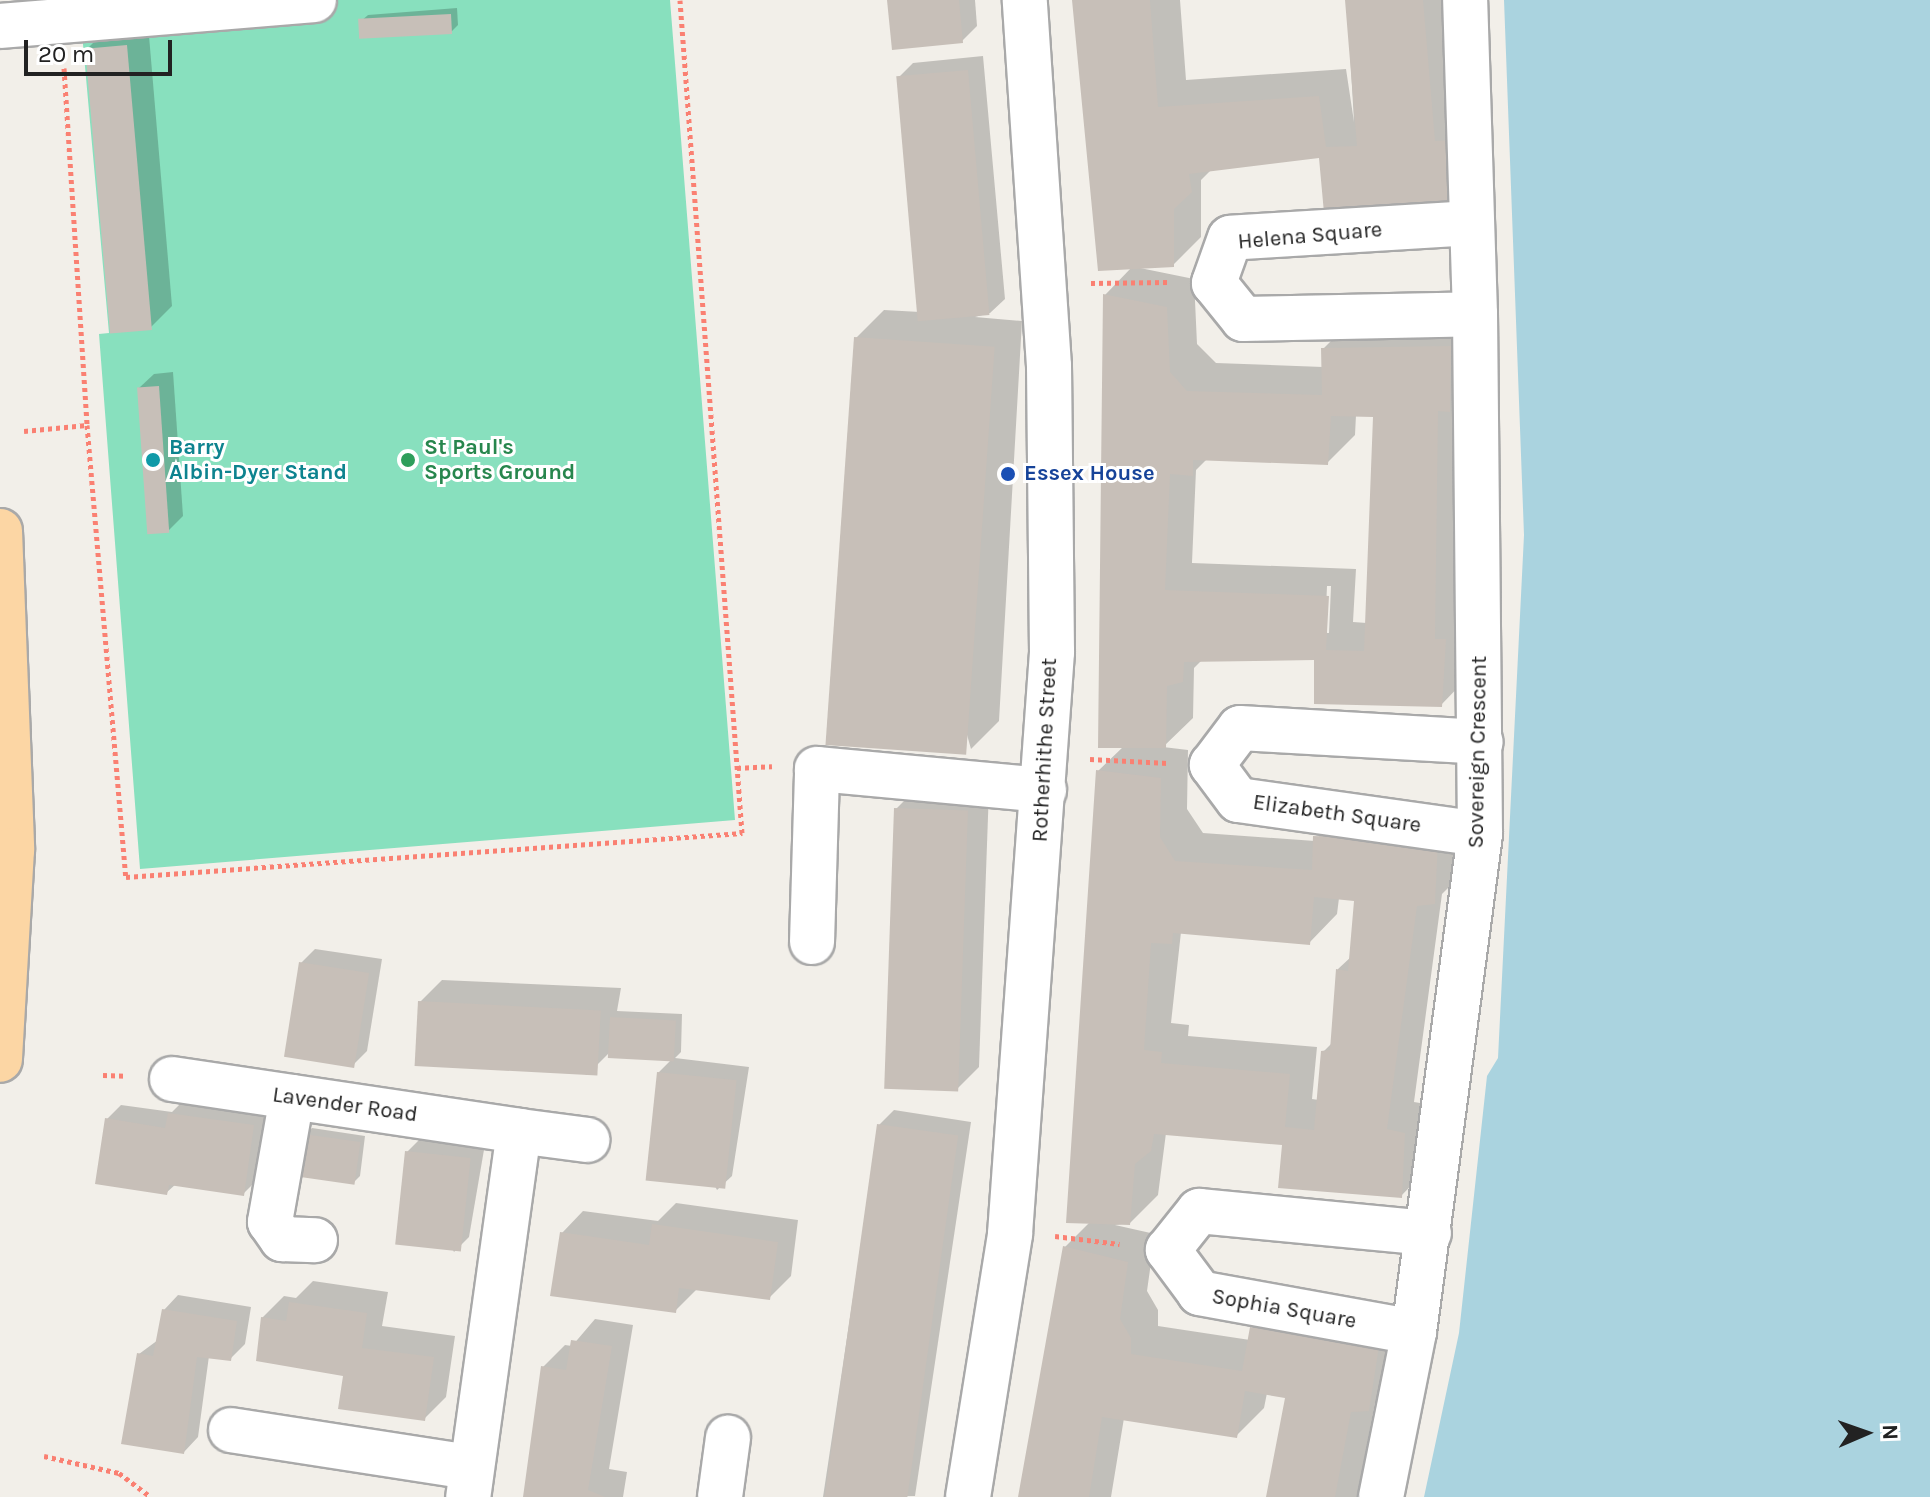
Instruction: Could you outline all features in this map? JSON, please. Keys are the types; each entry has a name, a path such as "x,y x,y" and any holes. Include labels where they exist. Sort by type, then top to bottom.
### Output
{"main road":[{"path":"0,531 9,957 0,1060"}],"street":[{"path":"0,26 61,18 314,0"},
{"name":"Rotherhithe Street","path":"968,1497 1010,1234 1052,652 1049,366 1025,0"},
{"name":"Sovereign Crescent","path":"1381,1497 1414,1332 1429,1233 1480,834 1475,314 1465,0"},
{"name":"Helena Square","path":"1472,223 1230,238 1214,283 1243,319 1475,314"},
{"name":"Elizabeth Square","path":"1480,834 1238,800 1212,765 1240,728 1481,742"},
{"path":"812,942 817,769 1044,790"},
{"name":"Lavender Road","path":"172,1079 587,1140"},
{"path":"292,1097 270,1222 282,1239 315,1240"},
{"path":"231,1430 469,1482 519,1131"},
{"name":"Sophia Square","path":"1414,1332 1200,1293 1168,1250 1199,1211 1429,1233"},
{"path":"720,1497 728,1438"}],"path":[{"path":"61,18 87,425 126,877 742,833 680,0"},
{"path":"1092,282 1121,281"},
{"path":"24,431 87,425"},
{"path":"1088,759 1122,761"},
{"path":"737,768 765,765"},
{"path":"1067,1237 1098,1241"},
{"path":"44,1456 119,1473 151,1497"}],"green space":[{"name":"St Paul's Sports Ground","path":"79,0 670,0 735,820 140,869 99,334 109,333"}],"water":[{"path":"1504,0 1930,0 1930,1497 1424,1497 1459,1333 1487,1076 1498,1058 1524,535"}],"building":[{"path":"887,0 959,0 963,43 892,50"},
{"path":"1072,0 1150,0 1158,107 1319,96 1326,147 1357,146 1345,0 1423,0 1435,141 1456,140 1458,205 1324,213 1319,158 1189,174 1192,192 1174,209 1174,267 1098,271"},
{"path":"451,14 452,34 359,39 358,19"},
{"path":"127,45 152,330 110,334 85,49"},
{"path":"968,70 989,315 918,321 896,76"},
{"path":"1103,294 1167,307 1170,372 1187,391 1322,395 1321,348 1451,346 1450,412 1438,411 1435,639 1446,639 1442,707 1314,704 1314,660 1184,662 1183,682 1167,686 1166,748 1098,748","holes":["1331,416 1373,417 1364,651 1326,650 1329,596 1165,590 1170,474 1193,476 1193,460 1328,465"]},
{"path":"854,337 995,347 966,755 825,745"},
{"name":"Barry Albin-Dyer Stand","path":"159,386 169,533 147,534 137,388"},
{"path":"1096,770 1161,778 1160,837 1175,861 1312,870 1313,836 1438,840 1435,904 1417,906 1387,1129 1405,1133 1402,1198 1278,1188 1282,1145 1154,1134 1151,1151 1135,1164 1130,1225 1066,1223","holes":["1314,897 1354,901 1348,971 1336,969 1330,1050 1321,1051 1314,1130 1285,1127 1290,1074 1161,1063 1162,1052 1144,1050 1151,943 1172,944 1173,933 1310,945"]},
{"path":"894,808 968,811 958,1091 884,1089"},
{"path":"299,962 369,973 354,1068 284,1057"},
{"path":"418,1001 601,1011 597,1075 415,1066"},
{"path":"610,1017 676,1020 674,1061 608,1058"},
{"path":"657,1072 737,1080 725,1189 646,1180"},
{"path":"168,1113 254,1125 244,1196 169,1185 167,1195 95,1184 105,1118 165,1128"},
{"path":"877,1124 958,1135 907,1497 825,1497"},
{"path":"303,1134 360,1142 354,1185 297,1177"},
{"path":"405,1151 471,1158 461,1251 395,1244"},
{"path":"652,1224 778,1242 770,1300 679,1288 676,1313 550,1296 560,1232 649,1245"},
{"path":"1063,1246 1128,1262 1120,1319 1131,1338 1131,1354 1242,1371 1250,1327 1379,1346 1369,1411 1351,1412 1335,1497 1266,1497 1285,1398 1245,1391 1237,1438 1102,1417 1089,1497 1018,1497"},
{"path":"289,1302 367,1313 362,1348 434,1357 425,1421 338,1409 343,1376 256,1361 261,1317 286,1321"},
{"path":"162,1309 237,1321 231,1361 197,1357 184,1454 121,1444 137,1353 153,1356"},
{"path":"571,1340 612,1346 588,1490 605,1497 523,1497 541,1366 566,1370"}],"place":[{"name":"Barry Albin-Dyer Stand","path":"153,460"},
{"name":"St Paul's Sports Ground","path":"408,460"},
{"name":"Essex House","path":"1008,474"}]}
